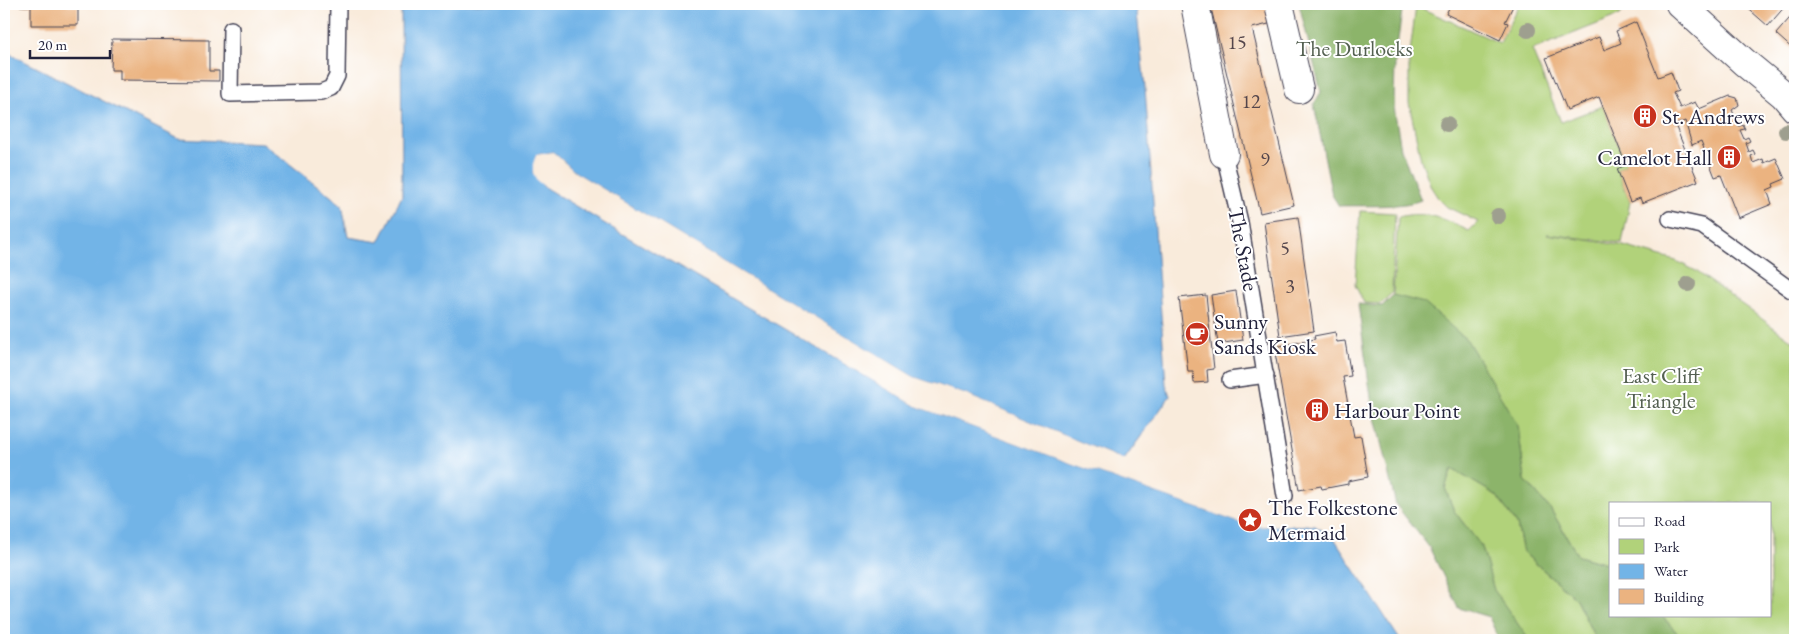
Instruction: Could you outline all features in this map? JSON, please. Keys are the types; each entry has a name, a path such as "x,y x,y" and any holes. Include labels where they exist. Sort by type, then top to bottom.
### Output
{"street":[{"name":"The Stade","path":"1195,4 1224,154"},
{"path":"1279,4 1299,89"},
{"path":"1680,4 1744,62 1784,95 1795,108"}],"lane":[{"path":"230,29 230,94 322,92 332,88 337,76 338,4"},
{"name":"The Stade","path":"1224,154 1240,222 1285,496"},
{"path":"1670,219 1702,226 1791,290 1795,288"},
{"path":"1230,380 1266,375"}],"green space":[{"name":"The Durlocks","path":"1299,4 1403,4 1395,61 1394,107 1401,149 1421,200 1413,203 1393,205 1339,206 1332,195 1314,104 1321,92"},
{"name":"East Cliff Triangle","path":"1519,4 1628,4 1620,15 1532,50 1561,122 1603,106 1626,165 1617,169 1630,202 1622,243 1547,234 1620,245 1676,261 1696,271 1795,343 1795,640 1679,640 1680,636 1662,616 1772,616 1772,502 1609,502 1609,565 1578,556 1551,510 1525,480 1518,426 1393,295 1398,217 1426,215 1443,219 1469,231 1478,222 1447,207 1438,198 1431,187 1421,160 1409,103 1409,60 1416,6 1500,43"},
{"path":"1360,211 1395,213 1392,293 1380,304 1364,303 1355,285"},
{"path":"1393,295 1424,303 1467,340 1518,426 1525,480 1551,510 1578,556 1609,565 1609,616 1662,616 1680,636 1679,640 1596,640 1576,599 1523,552 1517,524 1496,495 1452,469 1445,488 1454,511 1482,547 1494,590 1529,640 1499,640 1489,617 1459,608 1429,547 1396,505 1372,405 1358,304 1382,306"},
{"path":"1452,469 1496,495 1517,524 1523,552 1576,599 1596,640 1529,640 1493,590 1482,547 1454,511 1445,488"}],"water":[{"path":"401,4 1136,4 1145,88 1166,385 1170,396 1124,460 964,394 914,377 575,172 553,152 536,155 533,173 544,187 916,406 1252,527 1315,526 1334,538 1400,640 4,640 4,51 179,139 263,143 342,205 348,237 379,242 402,196"}],"pier":[{"path":"553,152 575,172 914,377 964,394 1126,461 1123,463 963,397 913,379 574,174 552,155 538,157 536,173 539,179 546,185 917,404 1252,525 1291,522 1291,525 1252,527 916,406 545,187 536,180 533,173 533,164 536,155"}],"building":[{"path":"20,4 68,4 68,6 78,6 78,25 31,25 31,6 20,6"},
{"path":"1210,4 1273,4 1277,22 1252,28 1294,205 1260,213"},
{"path":"1451,4 1514,4 1505,22 1508,23 1500,40 1446,14"},
{"path":"1743,4 1787,4 1768,26"},
{"path":"1795,12 1795,51 1776,34"},
{"name":"St. Andrews","path":"1636,22 1658,77 1671,72 1678,91 1673,93 1680,108 1695,102 1699,109 1730,96 1737,98 1739,105 1732,110 1739,126 1743,125 1745,129 1740,130 1744,139 1748,137 1750,141 1746,143 1749,152 1753,150 1755,154 1751,156 1753,163 1763,159 1764,163 1776,158 1785,179 1773,184 1774,187 1767,190 1772,204 1738,218 1721,175 1715,177 1701,141 1692,145 1685,121 1675,125 1698,181 1642,203 1640,198 1630,202 1617,169 1626,165 1599,97 1567,110 1546,58 1599,37 1604,50 1621,43 1616,31"},
{"path":"112,39 209,40 209,71 219,71 219,81 120,80 120,70 111,70"},
{"path":"1298,217 1314,331 1280,336 1264,222"},
{"path":"1236,291 1243,340 1218,344 1211,295"},
{"name":"Sunny Sands Kiosk","path":"1206,295 1214,369 1207,370 1208,382 1194,383 1193,372 1188,372 1179,298"},
{"name":"Harbour Point","path":"1335,332 1337,342 1345,341 1351,376 1343,377 1354,437 1361,436 1368,477 1348,481 1348,484 1322,489 1321,486 1299,490 1274,347 1315,339 1314,336"}],"place":[{"name":"St. Andrews","path":"1645,116"},
{"name":"Camelot Hall","path":"1729,157"},
{"name":"Sunny Sands Kiosk","path":"1197,334"},
{"name":"Harbour Point","path":"1317,410"},
{"name":"The Folkestone Mermaid","path":"1250,520"}]}
